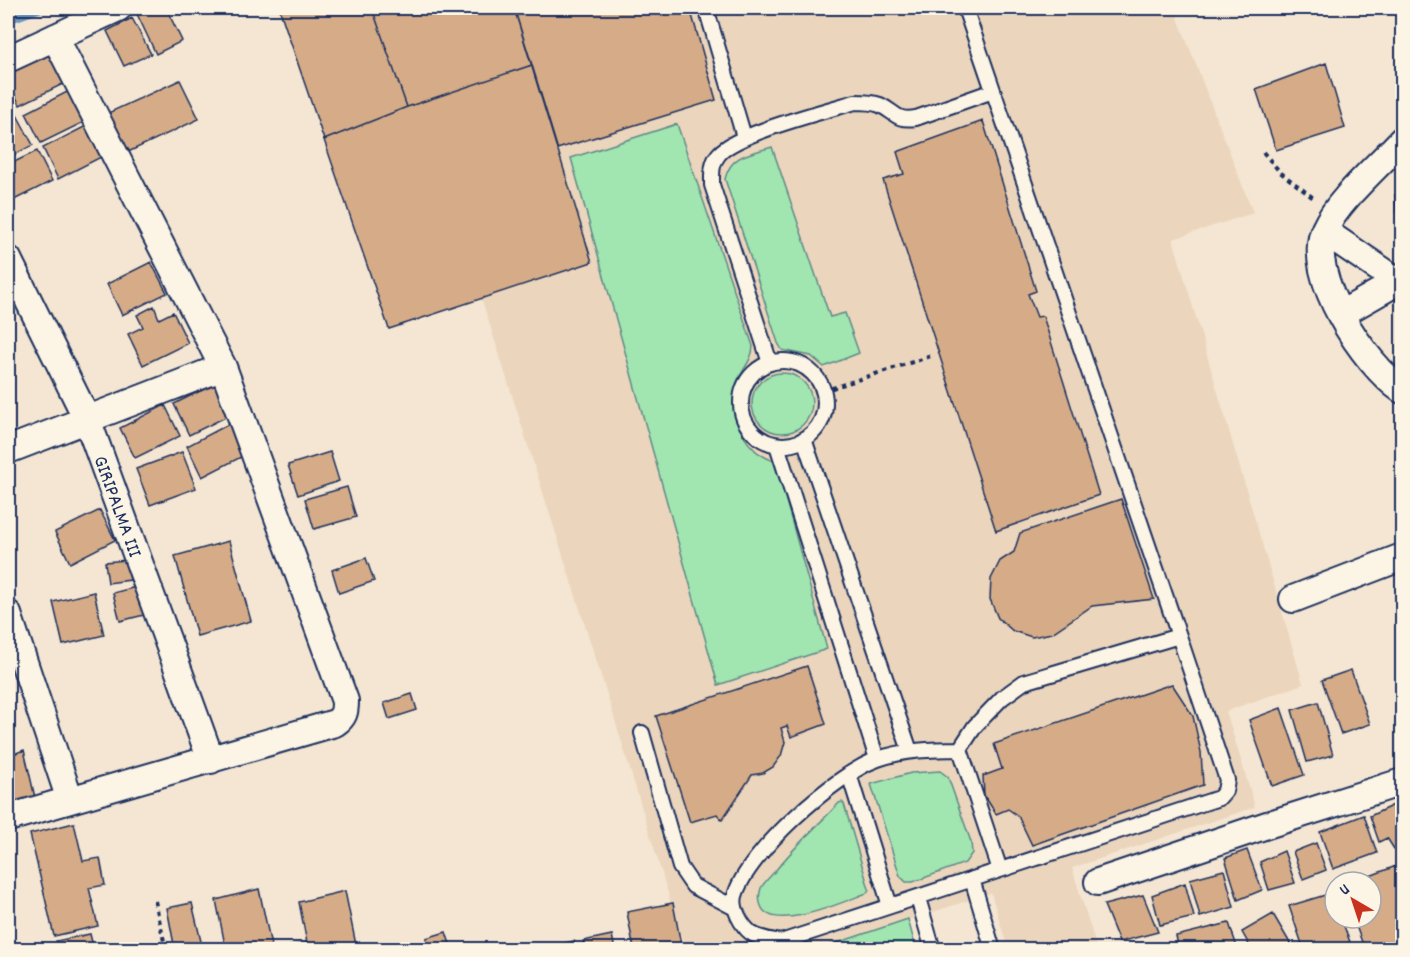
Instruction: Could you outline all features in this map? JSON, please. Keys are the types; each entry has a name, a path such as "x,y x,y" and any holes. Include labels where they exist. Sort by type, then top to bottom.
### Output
{"street":[{"path":"8,59 118,8"},
{"path":"8,818 335,723 344,715 345,708 345,700 223,367 55,37"},
{"path":"1402,140 1329,222 1320,243 1321,264 1341,314 1355,338 1379,370 1402,390"},
{"path":"1329,222 1400,283 1341,314"},
{"name":"GIRIPALMA III","path":"8,259 87,419 211,760"},
{"path":"8,450 223,367"},
{"path":"1293,599 1402,558"},
{"path":"8,614 70,800"},
{"path":"1098,882 1402,782"}],"lane":[{"path":"706,8 744,138"},
{"path":"960,749 910,751 877,759 849,774 817,797 760,856 742,882 734,898 740,920 751,933 781,942 1219,798 1225,791 1227,780 965,8"},
{"path":"770,363 712,185 712,166 719,154 744,138 855,102 879,105 902,120 916,118 993,91"},
{"path":"781,361 803,366 812,372 823,391 824,413 813,432 804,439 787,445 777,445 757,436 744,418 741,407 742,396 752,376 770,363 781,361"},
{"path":"804,439 910,751"},
{"path":"777,445 877,759"},
{"path":"960,749 975,726 1002,698 1024,682 1179,636"},
{"path":"642,733 683,873 693,886 735,908"},
{"path":"960,749 1000,870"},
{"path":"849,774 890,906"},
{"path":"972,879 993,950"},
{"path":"918,898 933,950"}],"path":[{"path":"1263,152 1329,222"},
{"path":"823,391 931,356"},
{"path":"155,901 166,950"}],"shaded area":[{"path":"690,8 1174,8 1253,213 1173,239 1303,684 1226,711 1255,807 1072,868 1097,949 1008,949 991,893 819,949 685,949 481,297 557,149 716,100"}],"green space":[{"path":"677,124 753,346 751,357 735,388 734,404 737,421 749,443 758,453 774,461 777,468 827,649 718,685 571,158"},
{"path":"772,147 830,317 845,313 859,353 824,367 811,356 782,350 778,343 725,179 732,164 742,156"},
{"path":"776,373 788,373 799,378 807,386 812,403 810,415 799,428 788,433 776,433 765,428 757,420 752,409 752,397 757,386 765,378"},
{"path":"940,771 948,777 971,842 972,853 965,863 913,882 906,882 900,876 871,784 911,773"},
{"path":"842,802 869,889 867,893 811,913 779,917 768,914 760,902 762,886 799,844"},
{"path":"908,919 916,949 819,949"}],"building":[{"path":"151,8 166,8 182,41 156,54 137,14"},
{"path":"279,8 372,8 407,107 324,140"},
{"path":"372,8 514,8 532,65 407,107"},
{"path":"514,8 690,8 716,100 557,149"},
{"path":"132,18 151,54 124,66 107,31"},
{"path":"49,52 65,83 20,105 8,81 8,73"},
{"path":"1326,63 1345,128 1276,150 1256,89"},
{"path":"532,65 592,262 389,329 324,140 407,107"},
{"path":"180,80 199,119 126,153 108,113"},
{"path":"71,90 86,121 41,143 26,113"},
{"path":"17,115 33,145 8,158 8,120"},
{"path":"983,121 1036,291 1028,294 1037,317 1043,316 1099,495 996,531 883,180 904,174 897,152"},
{"path":"88,125 103,156 58,179 43,148"},
{"path":"37,151 52,181 8,203 8,165"},
{"path":"1395,195 1402,195 1402,232 1398,232"},
{"path":"151,262 167,293 122,315 107,284"},
{"path":"154,306 159,319 173,312 188,343 143,365 128,334 143,327 137,315"},
{"path":"218,382 234,413 189,435 174,404"},
{"path":"165,405 180,436 135,458 120,428"},
{"path":"231,423 247,454 202,477 187,446"},
{"path":"182,452 196,488 150,505 136,469"},
{"path":"330,452 339,481 298,495 288,465"},
{"path":"347,487 356,517 314,529 305,499"},
{"path":"1121,499 1154,599 1092,606 1052,633 1032,637 1013,631 998,618 990,599 991,579 1000,561 1014,552 1020,533"},
{"path":"100,510 115,540 70,563 55,532"},
{"path":"229,541 251,621 197,636 175,556"},
{"path":"366,558 374,581 339,593 332,570"},
{"path":"127,560 130,580 108,583 105,562"},
{"path":"136,587 144,615 120,621 113,593"},
{"path":"94,592 104,635 63,645 53,602"},
{"path":"807,666 826,724 791,737 787,726 781,728 785,742 781,756 773,767 763,773 752,775 722,820 717,814 690,822 656,716"},
{"path":"1351,670 1370,724 1341,734 1322,680"},
{"path":"1172,684 1193,716 1201,752 1203,785 1032,845 1018,816 1008,809 996,814 984,795 983,776 1002,769 994,744"},
{"path":"412,694 417,710 389,719 384,703"},
{"path":"1318,702 1333,755 1307,762 1292,710"},
{"path":"1281,708 1304,775 1272,786 1249,720"},
{"path":"24,750 36,802 8,807 8,756"},
{"path":"1402,801 1402,845 1394,849 1387,838 1379,842 1370,816"},
{"path":"1364,815 1377,853 1333,869 1320,832"},
{"path":"74,823 83,861 100,858 105,885 89,888 98,926 54,936 30,834"},
{"path":"1316,843 1326,870 1303,879 1293,852"},
{"path":"1247,850 1262,890 1238,900 1225,858"},
{"path":"1284,851 1295,883 1269,890 1260,862"},
{"path":"1396,866 1402,884 1402,950 1365,950 1358,930 1383,930 1383,871"},
{"path":"1224,870 1234,907 1200,917 1190,879"},
{"path":"1185,883 1194,917 1160,925 1152,895"},
{"path":"259,889 272,950 226,950 216,900"},
{"path":"345,891 357,950 273,950 307,943 299,902"},
{"path":"1143,895 1158,932 1119,942 1104,905"},
{"path":"1323,896 1323,930 1346,930 1350,942 1326,950 1304,950 1289,906"},
{"path":"192,903 203,950 175,950 167,908"},
{"path":"673,903 682,950 634,950 627,912"},
{"path":"1273,914 1294,950 1252,950 1242,932"},
{"path":"1229,923 1238,950 1179,950 1176,936"},
{"path":"446,932 452,950 430,950 426,938"},
{"path":"90,934 94,950 57,950 56,941"},
{"path":"612,935 615,950 585,950 583,941"},
{"path":"574,941 576,950 538,950 538,949"}],"waterway":[{"path":"8,20 41,8"}]}
